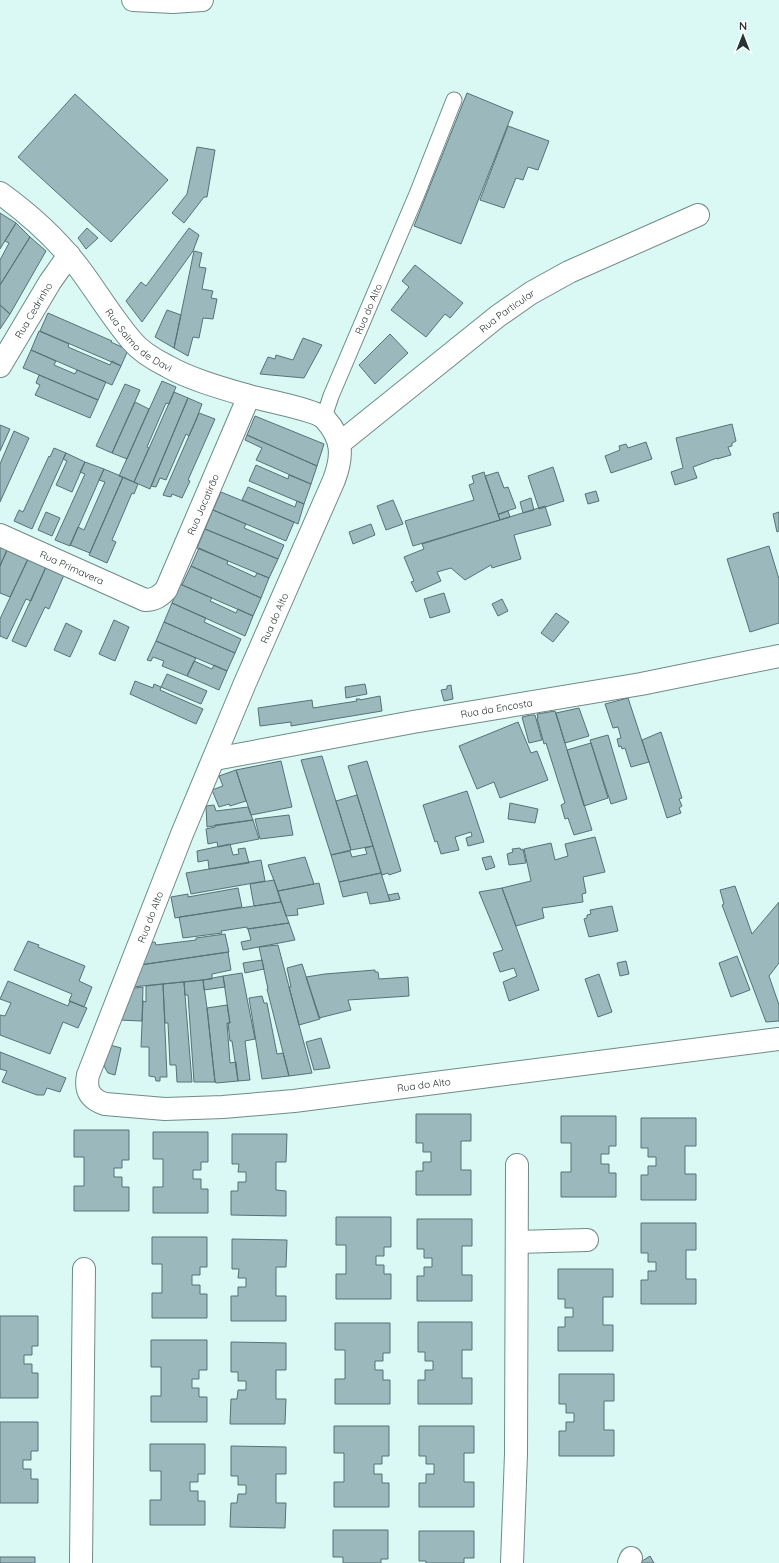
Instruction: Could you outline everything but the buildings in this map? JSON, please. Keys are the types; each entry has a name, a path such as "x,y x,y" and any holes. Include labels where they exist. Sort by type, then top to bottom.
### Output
{"street":[{"path":"133,0 173,2 202,0"},
{"name":"Rua Salmo de Davi","path":"0,193 36,222 69,255 133,342 148,355 168,367 190,376 249,396 324,417"},
{"name":"Rua Particular","path":"340,443 498,316 531,293 569,272 698,215"},
{"name":"Rua Cedrinho","path":"0,366 50,282 69,255"},
{"name":"Rua Jacatirão","path":"145,600 151,600 159,597 166,590 249,396"},
{"path":"324,417 340,443"},
{"name":"Rua do Alto","path":"340,443 340,465 245,683 182,834 88,1075 87,1082 91,1096 97,1101 105,1104 165,1109 223,1107 294,1101 779,1039"},
{"name":"Rua Primavera","path":"0,535 145,600"},
{"name":"Rua da Encosta","path":"214,759 413,722 640,684 779,656"},
{"path":"512,1563 516,1454 517,1165"},
{"path":"517,1242 587,1240"},
{"path":"81,1563 84,1270"}],"lane":[{"name":"Rua do Alto","path":"324,417 331,396 417,194 454,100"}]}
